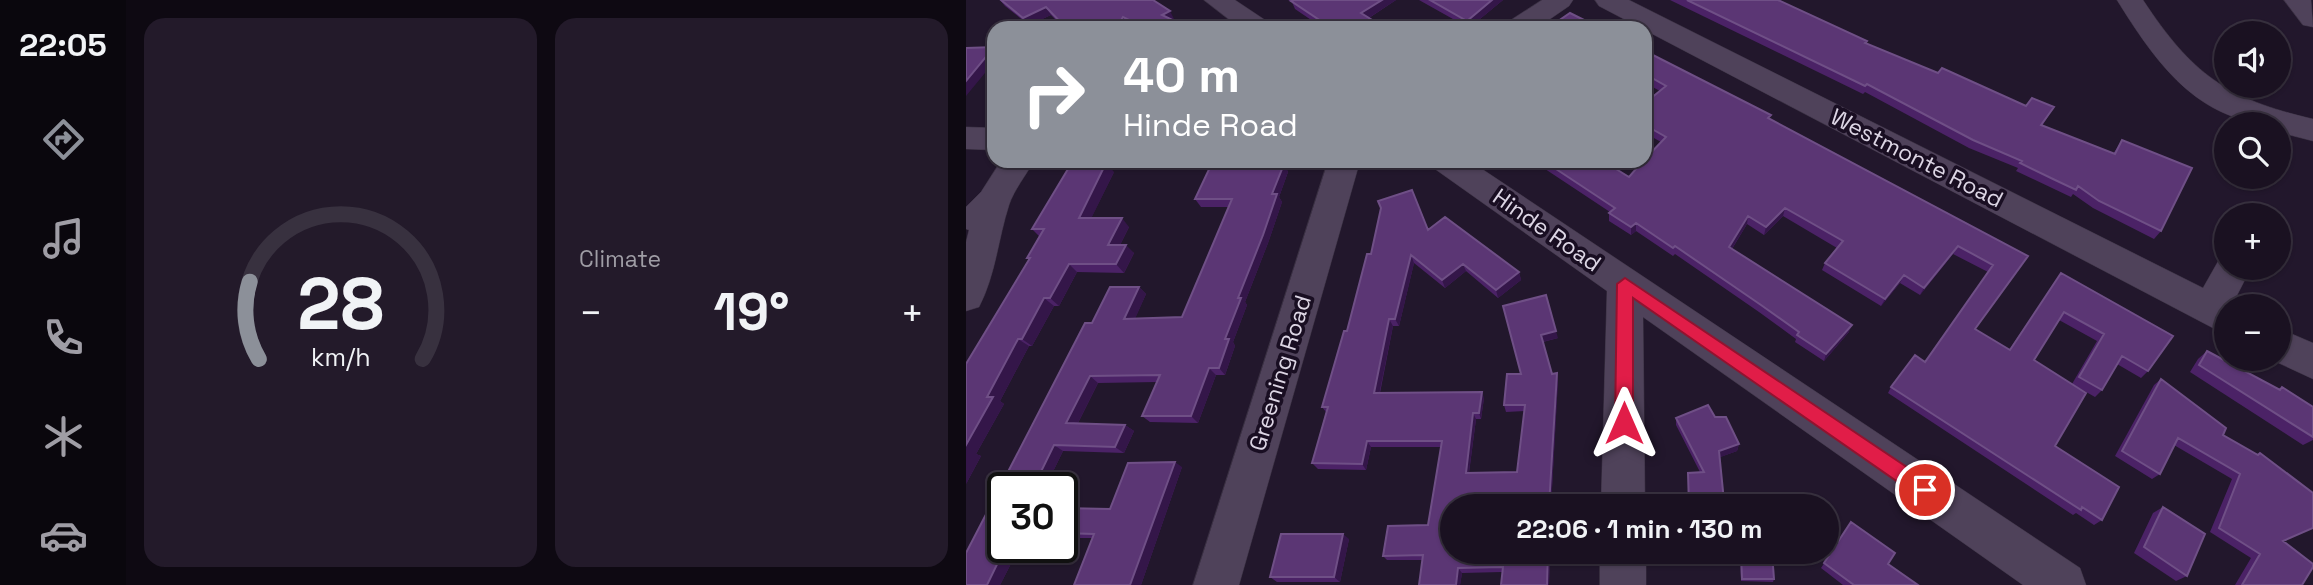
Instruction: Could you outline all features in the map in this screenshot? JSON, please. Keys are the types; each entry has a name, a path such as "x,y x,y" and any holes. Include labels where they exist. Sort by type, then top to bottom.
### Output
{"street":[{"path":"1217,0 1248,21"},
{"path":"1528,21 1560,0"},
{"name":"Westmonte Road","path":"1608,0 1649,21"},
{"path":"2130,0 2164,51 2215,95 2241,107 2313,130"},
{"path":"2297,0 2313,19"},
{"name":"Westmonte Road","path":"1652,23 2214,311"},
{"path":"966,138 987,139"},
{"path":"966,227 993,201 1014,168"},
{"name":"Greening Road","path":"1216,585 1342,168"},
{"name":"Hinde Road","path":"1456,168 2063,585"},
{"path":"966,296 980,257 993,201"},
{"path":"1623,494 1625,284"},
{"path":"2291,351 2313,362"},
{"path":"1623,564 1623,585"}],"building":[{"path":"1001,0 1153,0 1170,11 1162,15 1175,21 1131,21 1123,17 1120,21 1059,21 1046,7 1023,18"},
{"path":"1382,0 1361,13 1374,21 1321,21 1291,1"},
{"path":"1430,0 1492,0 1467,21"},
{"path":"1687,0 1778,0 1867,41 1865,43 1938,73 1942,68 2026,106 2032,98 2054,107 2041,125 2115,154 2122,140 2192,168 2161,231 2099,201 2078,186 2076,190 1867,84 1865,86"},
{"path":"1570,13 1586,21 1558,21"},
{"path":"987,47 987,56 966,81 966,48"},
{"path":"1652,55 1771,115 1768,118 2028,256 1975,329 2010,350 2061,273 2173,336 2148,371 2122,356 2102,390 2079,377 2104,334 2064,312 2034,360 2086,393 2055,446 2119,487 2102,520 2082,507 2081,510 1891,387 1915,355 1925,362 1993,265 1958,246 1924,288 1904,275 1885,299 1825,263 1843,241 1785,208 1766,227 1748,216 1729,247 1852,325 1826,354 1797,335 1799,332 1675,246 1673,248 1636,223 1631,227 1609,213 1615,208 1555,168 1614,168 1629,177 1637,168 1652,168 1652,152 1666,137 1652,129 1652,97 1666,86 1652,78"},
{"path":"1069,168 1104,168 1079,218 1122,218 1108,245 1126,245 1116,264 1069,264 1050,298 1044,298 1022,339 1018,339 987,397 993,397 966,445 966,364 1030,258 1027,258 1044,229 1032,229"},
{"path":"1210,168 1282,168 1272,194 1277,194 1225,339 1229,339 1219,368 1209,368 1191,416 1142,416 1160,375 1090,376 1066,423 1125,425 1115,447 1054,445 1041,472 1008,472 1085,323 1092,323 1110,287 1139,287 1124,319 1182,317 1232,199 1195,199"},
{"path":"1412,190 1428,230 1445,217 1519,272 1496,290 1463,264 1442,280 1411,255 1395,319 1389,319 1374,393 1482,392 1479,413 1473,413 1466,473 1517,472 1525,405 1504,405 1507,374 1521,374 1503,306 1546,295 1556,331 1541,335 1552,374 1557,373 1550,494 1440,494 1440,564 1548,564 1547,585 1501,585 1503,567 1458,568 1456,585 1419,585 1423,555 1383,556 1388,526 1428,525 1442,441 1367,441 1362,464 1312,463 1328,407 1322,407 1344,331 1347,331 1367,254 1371,254 1381,208 1378,201"},
{"path":"2207,351 2214,355 2214,371 2244,371 2280,390 2282,387 2313,407 2313,437 2199,365"},
{"path":"2161,379 2226,428 2223,435 2258,455 2260,453 2313,493 2313,528 2283,541 2313,564 2302,585 2242,585 2260,554 2219,528 2240,474 2178,438 2160,474 2122,451"},
{"path":"1708,405 1715,417 1726,417 1739,444 1719,451 1723,494 1689,494 1688,473 1704,472 1676,418"},
{"path":"1175,462 1130,585 1074,585 1094,534 1078,534 1078,508 1110,509 1128,463"},
{"path":"2163,507 2205,534 2187,576 2144,547"},
{"path":"987,512 987,563 998,563 987,585 966,585 966,553"},
{"path":"1851,522 1895,553 1888,564 1918,585 1854,585 1825,564 1839,564 1839,540"},
{"path":"1281,534 1343,534 1334,577 1270,577"},
{"path":"1741,564 1773,564 1774,579 1742,579"}],"route":[{"path":"1624,423 1625,284 1925,490"}]}
